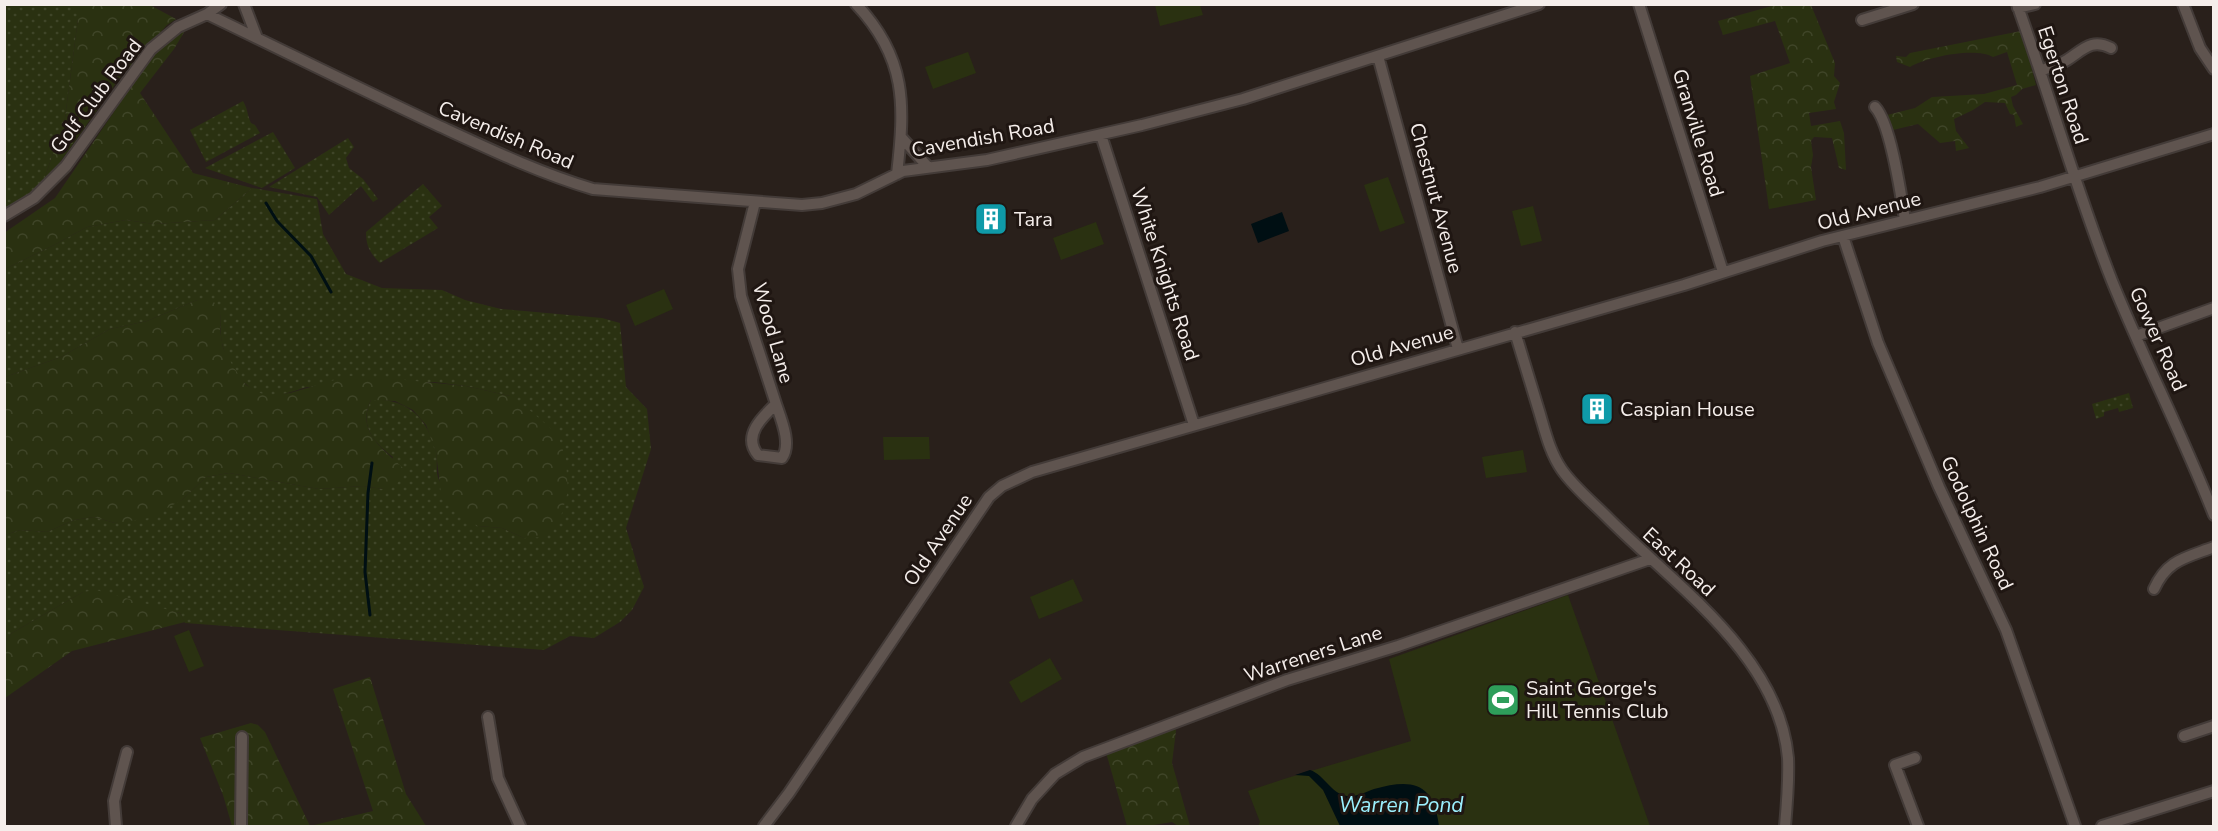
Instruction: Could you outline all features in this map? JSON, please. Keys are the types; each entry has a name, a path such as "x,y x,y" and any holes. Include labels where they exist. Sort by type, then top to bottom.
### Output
{"street":[{"name":"Golf Club Road","path":"4,216 34,198 66,166 151,49 178,27 207,14 220,4"},
{"path":"244,4 257,38"},
{"path":"856,4 870,19 893,59 901,100 901,137 897,174"},
{"name":"Cavendish Road","path":"207,14 379,98 513,160 572,183 593,189 802,205 822,203 856,194 897,174 928,167 987,160 1101,135 1243,99 1539,4"},
{"name":"Granville Road","path":"1639,4 1723,272"},
{"path":"1862,20 1913,4"},
{"path":"2018,6 2035,4"},
{"path":"2183,4 2200,48 2214,69"},
{"name":"Egerton Road","path":"2018,6 2074,177"},
{"path":"2040,71 2066,60 2084,47 2103,44 2111,48"},
{"name":"Chestnut Avenue","path":"1378,56 1458,349"},
{"path":"1875,107 1881,114 1888,138 1905,220"},
{"name":"Old Avenue","path":"764,826 789,793 989,497 1002,486 1032,472 1515,332 1676,288 1843,236 2074,177 2214,134"},
{"name":"White Knights Road","path":"1101,135 1194,425"},
{"path":"901,137 928,167"},
{"name":"Gower Road","path":"2074,177 2112,279 2210,498 2214,515"},
{"name":"Wood Lane","path":"755,202 738,269 741,296 776,404 785,434 786,454 782,459 758,455 753,445 757,423 776,404"},
{"name":"Godolphin Road","path":"1843,236 1878,343 1939,487 2006,630 2025,678 2075,826"},
{"path":"2136,336 2214,308"},
{"name":"East Road","path":"1515,332 1550,446 1561,468 1650,559 1725,631 1753,667 1770,694 1788,757 1785,826"},
{"path":"2154,589 2160,575 2168,567 2181,559 2214,547"},
{"name":"Warreners Lane","path":"1016,826 1032,799 1054,774 1083,757 1287,680 1395,647 1650,559"},
{"path":"488,717 498,778 520,826"},
{"path":"2184,736 2214,726"},
{"path":"241,826 242,737"},
{"path":"116,826 114,801 127,752"},
{"path":"1915,758 1895,765 1918,826"},
{"path":"2102,826 2214,791"}],"green space":[{"path":"1779,4 1811,5 1835,63 1834,76 1840,83 1834,102 1836,109 1809,113 1811,126 1840,121 1844,133 1846,170 1839,168 1832,138 1814,137 1811,141 1813,155 1811,167 1816,200 1769,209 1750,76 1790,63 1775,21 1723,35 1718,21"},
{"path":"5,5 78,5 78,19 65,118 44,180 34,198 5,216"},
{"path":"78,5 150,5 176,19 167,25 121,76 56,168 44,180 65,118"},
{"path":"1155,5 1200,5 1203,15 1160,26"},
{"path":"186,29 174,49 140,93 193,173 252,188 215,220 154,224 126,220 87,227 5,269 4,233 55,198 155,52"},
{"path":"2026,30 2031,45 2026,47 2036,85 2022,89 2011,97 2013,106 2023,124 2016,127 2014,115 2010,114 2005,103 1985,102 1954,119 1956,131 1969,148 1956,151 1955,141 1940,143 1918,124 1893,130 1887,115 1915,108 1932,97 1984,94 2017,85 2007,52 1993,57 1975,53 1951,54 1910,67 1897,62 1896,56 1906,57 1910,53"},
{"path":"968,52 976,73 933,89 925,67"},
{"path":"243,101 251,123 260,133 206,162 190,130"},
{"path":"273,132 295,168 262,188 205,168"},
{"path":"348,138 354,147 346,158 349,168 363,179 378,199 373,202 361,186 329,215 317,197 269,187"},
{"path":"1388,177 1405,223 1380,232 1364,185"},
{"path":"423,184 442,206 429,217 438,228 380,263 369,249 366,232"},
{"path":"252,188 317,199 323,234 346,274 382,288 442,290 465,300 501,309 602,318 620,323 626,387 647,409 651,449 626,528 644,587 632,610 620,622 594,638 570,636 544,650 185,623 180,613 83,592 12,633 5,642 5,535 20,530 47,532 74,520 94,517 115,523 182,500 206,477 229,473 319,489 363,486 383,489 393,457 374,439 367,425 371,400 384,400 405,406 421,420 436,452 437,473 441,484 478,526 502,528 524,538 510,396 466,386 434,382 307,387 281,394 258,393 245,383 229,362 221,339 221,313 197,300 147,321 110,329 61,357 5,377 5,269 87,227 126,220 154,224 215,220"},
{"path":"1533,206 1542,241 1521,246 1512,211"},
{"path":"1096,222 1104,244 1061,260 1053,238"},
{"path":"664,289 673,309 635,326 626,305"},
{"path":"197,300 214,302 221,313 220,330 223,348 246,385 260,393 268,395 290,393 348,376 466,386 510,396 558,435 566,460 568,491 560,520 546,537 524,538 502,528 478,526 455,511 441,494 436,452 426,425 413,410 395,401 371,400 367,411 369,431 381,447 404,469 403,478 396,484 383,489 363,486 319,489 229,473 206,477 182,500 149,518 115,523 94,517 74,520 47,532 20,530 5,535 5,377 61,357 110,329 147,321"},
{"path":"2129,393 2133,408 2119,412 2118,408 2104,412 2104,416 2096,419 2092,404"},
{"path":"883,437 929,437 930,459 884,460"},
{"path":"1523,450 1527,472 1486,478 1482,457"},
{"path":"1073,579 1083,601 1039,619 1030,597"},
{"path":"96,590 180,613 185,622 72,651 5,698 5,642 12,633 83,592"},
{"name":"Saint George's Hill Tennis Club","path":"1568,595 1650,826 1258,826 1260,822 1248,791 1411,741 1389,659"},
{"path":"189,630 204,666 189,672 174,636"},
{"path":"1050,658 1062,679 1021,703 1009,682"},
{"path":"370,677 406,794 426,826 310,826 373,811 333,689"},
{"path":"251,723 258,725 265,732 310,826 232,826 223,795 200,738"},
{"path":"1174,724 1176,731 1172,763 1190,826 1178,826 1172,822 1148,826 1127,826 1105,749"}],"water":[{"path":"1282,212 1289,231 1258,243 1251,224"},
{"name":"Warren Pond","path":"1310,770 1336,791 1347,796 1400,784 1419,787 1427,792 1432,801 1439,826 1340,826 1323,790 1309,776 1295,775"}],"waterway":[{"path":"266,203 277,221 311,256 331,292"},
{"path":"370,615 365,572 368,493 372,463"}],"place":[{"name":"Tara","path":"991,219"},
{"name":"Caspian House","path":"1597,409"},
{"name":"Saint George's Hill Tennis Club","path":"1503,700"}]}
